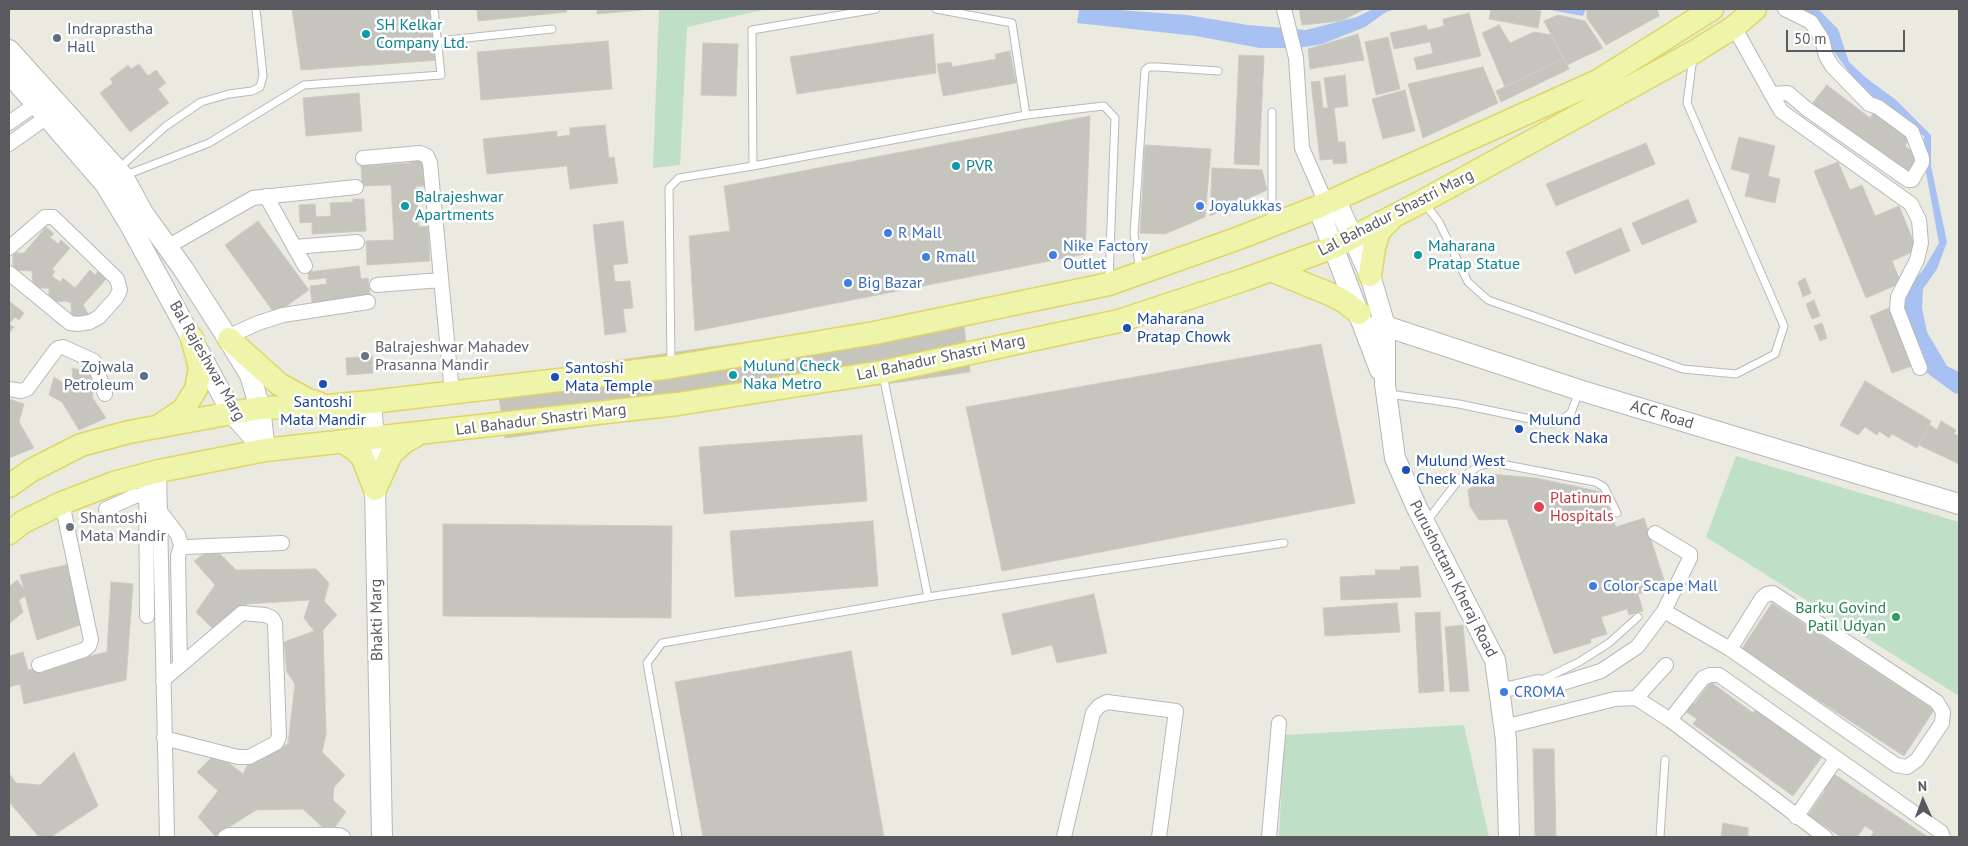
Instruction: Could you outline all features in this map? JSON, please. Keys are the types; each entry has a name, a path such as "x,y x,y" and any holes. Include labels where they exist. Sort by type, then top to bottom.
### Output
{"main road":[{"name":"Lal Bahadur Shastri Marg","path":"9,533 23,522 62,503 114,483 150,480 265,450 678,404 882,372 1119,321 1271,270 1344,242 1423,201 1603,91 1712,9"},
{"name":"Lal Bahadur Shastri Marg","path":"9,486 32,470 81,445 129,432 232,413 260,408 328,406 371,402 671,368 874,333 1109,284 1272,225 1603,91 1694,52 1734,27 1755,9"},
{"path":"1370,275 1379,231 1392,217"},
{"path":"1271,270 1291,276 1332,295 1344,302 1362,321"},
{"path":"157,427 183,410 196,389 200,368 192,338"},
{"path":"228,338 279,384 306,400 328,406"},
{"path":"375,489 391,454 404,442 418,434"},
{"path":"343,442 362,456 375,489"}],"street":[{"path":"1284,9 1296,58 1302,148 1344,242 1362,321 1386,389"},
{"path":"1771,94 1788,93 1807,109 1908,180 1912,180 1922,163 1922,158 1912,132 1878,107 1869,104 1832,66 1826,56 1822,39 1811,22 1785,9"},
{"path":"1734,27 1781,111 1910,204 1919,220 1921,243 1917,260 1898,297 1897,309 1920,368"},
{"name":"Bal Rajeshwar Marg","path":"9,50 143,213 228,338 250,375 260,408 265,450"},
{"name":"Bal Rajeshwar Marg","path":"9,73 42,110 115,178 192,338 232,413 265,450"},
{"path":"9,123 42,110"},
{"path":"9,144 42,110"},
{"path":"363,158 420,153 427,156 430,163 452,393"},
{"path":"167,247 253,198 356,188"},
{"path":"266,196 305,266"},
{"path":"9,248 45,217 53,217 117,279 120,290 116,298 99,317 90,322 70,323 9,272"},
{"path":"294,247 357,242"},
{"path":"1344,242 1370,275 1385,326 1386,389"},
{"path":"377,285 442,280"},
{"path":"228,338 258,323 283,315 368,302"},
{"name":"ACC Road","path":"1362,321 1385,326 1579,390 1959,504"},
{"path":"9,389 21,391 27,389 55,350 63,347 94,361 105,394"},
{"name":"Purushottam Kheraj Road","path":"1386,389 1395,458 1425,524 1496,660 1504,727 1509,837"},
{"name":"Bhakti Marg","path":"371,402 374,439 382,837"},
{"path":"106,510 135,496 150,480"},
{"path":"150,480 159,510 167,837"},
{"path":"147,616 150,480"},
{"path":"39,665 84,650 89,646 91,640 62,503"},
{"path":"159,510 178,535 180,542"},
{"path":"1500,691 1538,682 1553,686 1601,671 1637,647 1664,611 1690,558 1690,554 1656,533"},
{"path":"180,666 178,556 180,549 186,547 282,543"},
{"path":"1664,611 1730,649 1896,765 1908,767 1918,760 1942,723 1943,712 1937,702 1773,594 1768,594 1762,598 1730,649"},
{"path":"163,680 242,614 265,614 272,618 275,623 279,737 276,743 249,757 238,757 164,738"},
{"path":"1636,698 1666,665"},
{"path":"1670,720 1703,678 1710,675 1719,676 1941,832 1944,837"},
{"path":"1504,727 1616,699 1636,698 1670,720 1824,837"},
{"path":"1064,837 1093,713 1099,706 1107,702 1176,711 1159,837"},
{"path":"1269,837 1279,723"},
{"path":"1796,817 1836,759"},
{"path":"225,837 229,835 339,834 343,837"}],"lane":[{"path":"115,178 166,126 201,102 229,94 252,91 260,86 263,76 256,9"},
{"path":"115,178 209,143 304,85 441,76 434,9"},
{"path":"753,166 752,30 876,9"},
{"path":"936,9 1012,23 1026,115"},
{"path":"438,41 552,29"},
{"path":"1423,201 1439,222 1468,282 1488,300 1682,369 1736,374 1775,354 1784,326 1687,103 1694,52"},
{"path":"1140,273 1134,234 1145,70 1149,67 1158,66 1218,71"},
{"path":"671,368 669,188 679,178 1026,115 1104,106 1115,118 1109,284"},
{"path":"1272,112 1272,225"},
{"path":"882,372 928,597"},
{"path":"1386,389 1554,424 1571,413 1579,390"},
{"path":"1425,524 1460,478 1481,465 1496,463 1595,482 1604,487 1617,513"},
{"path":"678,837 647,662 662,643 928,597 1284,543"},
{"path":"1538,682 1579,662 1601,648 1638,617"},
{"path":"1660,837 1665,760"}],"green space":[{"path":"659,9 767,9 687,27 680,165 653,168"},
{"name":"Barku Govind Patil Udyan","path":"1736,456 1959,522 1959,696 1706,537"},
{"path":"1464,725 1489,837 1279,837 1284,735"}],"water":[{"path":"1079,9 1187,15 1248,25 1306,30 1357,17 1373,9 1395,9 1386,12 1365,27 1322,44 1299,48 1260,48 1196,36 1077,23"},
{"path":"1545,9 1586,9 1583,16"},
{"path":"1804,9 1818,9 1838,29 1849,62 1865,77 1896,100 1931,135 1931,166 1947,242 1937,269 1923,289 1922,308 1927,332 1947,366 1959,372 1959,394 1954,393 1927,373 1900,310 1903,293 1923,270 1939,243 1925,167 1924,136 1872,102"}],"building":[{"name":"SH Kelkar Company Ltd.","path":"292,9 435,9 440,60 301,70"},
{"path":"477,9 566,9 567,12 478,21"},
{"path":"597,9 642,9 642,10 597,14"},
{"path":"1299,9 1365,9 1341,21 1302,25"},
{"path":"1491,9 1529,9 1541,11 1538,28 1489,19"},
{"path":"1587,9 1657,9 1659,16 1606,45 1587,18"},
{"path":"1469,13 1481,56 1417,70 1414,58 1433,53 1430,42 1394,49 1390,33 1426,25 1428,30 1444,26 1443,19"},
{"path":"1558,15 1585,21 1603,48 1567,65 1544,21"},
{"path":"1499,25 1510,43 1534,32 1552,35 1564,58 1505,87 1482,33"},
{"path":"933,34 936,73 797,94 790,57"},
{"path":"1358,34 1364,60 1310,69 1308,49"},
{"path":"1388,37 1400,89 1376,95 1365,42"},
{"path":"608,41 612,89 481,100 477,52"},
{"path":"703,43 738,44 736,96 701,95"},
{"path":"1010,51 1016,83 943,96 937,64 951,62 952,67 996,59 995,54"},
{"path":"1239,55 1264,56 1259,165 1234,164"},
{"path":"1564,58 1569,69 1501,102 1496,91"},
{"path":"139,64 148,76 156,70 166,83 158,89 169,103 130,132 100,93 113,83 110,79 128,65 131,69"},
{"path":"1483,67 1498,103 1423,138 1408,84"},
{"path":"1345,75 1348,106 1334,108 1338,142 1345,142 1347,163 1333,164 1333,159 1320,160 1311,82 1320,81 1323,108 1328,108 1324,78"},
{"path":"1827,85 1870,118 1877,108 1912,135 1905,146 1921,159 1908,179 1810,106"},
{"path":"1405,90 1415,131 1383,139 1372,99"},
{"path":"359,93 362,131 306,136 303,98"},
{"name":"R Mall","path":"1090,116 1085,254 695,331 689,236 730,231 724,186"},
{"path":"605,125 609,158 614,157 618,183 570,189 567,166 487,174 483,139 557,131 557,137 570,135 570,128"},
{"path":"1739,137 1775,146 1768,176 1780,179 1775,203 1745,196 1750,174 1731,169"},
{"path":"1646,143 1655,164 1556,206 1546,184"},
{"path":"1145,145 1211,149 1205,217 1165,234 1140,233"},
{"name":"Balrajeshwar Apartments","path":"424,159 425,186 416,186 419,227 428,226 430,261 367,265 366,241 394,240 391,185 362,186 361,166 410,163 410,160"},
{"path":"1838,162 1850,190 1862,185 1875,216 1899,206 1917,250 1892,261 1901,283 1866,298 1814,171"},
{"path":"1212,168 1262,170 1267,190 1210,216"},
{"path":"353,199 364,199 366,231 312,234 312,222 300,223 299,205 315,204 316,217 331,216 330,203 353,202"},
{"path":"1688,199 1697,222 1642,245 1632,223"},
{"path":"258,221 309,290 275,314 225,245"},
{"path":"623,221 628,263 613,265 615,282 630,281 633,308 623,309 626,332 605,335 593,225"},
{"path":"46,227 54,234 50,237 58,244 61,240 70,248 52,269 55,271 52,276 60,282 63,278 75,288 90,270 95,275 98,271 107,278 83,305 90,317 72,321 71,303 66,301 49,302 49,288 33,288 32,271 13,270 13,253 24,253"},
{"path":"1621,228 1630,251 1575,274 1566,252"},
{"path":"359,266 361,279 368,278 370,296 312,303 310,286 327,284 326,278 309,280 308,272"},
{"path":"1805,278 1811,293 1803,297 1798,282"},
{"path":"1814,300 1820,316 1812,319 1806,304"},
{"path":"9,301 24,313 19,320 15,317 9,324"},
{"path":"1891,307 1915,365 1892,373 1870,316"},
{"name":"Mulund Check Naka Metro","path":"962,311 970,372 505,438 496,378"},
{"path":"1822,323 1827,338 1820,341 1814,326"},
{"path":"9,324 14,327 9,333"},
{"path":"1321,344 1355,503 1002,571 966,407"},
{"path":"372,356 373,373 347,375 346,358"},
{"path":"72,368 96,374 92,397 106,418 79,430 62,402 49,395 54,377 74,390"},
{"path":"1865,381 1931,421 1917,448 1892,434 1889,438 1879,431 1877,435 1865,427 1858,435 1840,425"},
{"path":"9,399 24,404 19,422 34,448 9,458"},
{"path":"1941,421 1956,430 1954,434 1959,436 1959,464 1919,445 1929,424 1937,430"},
{"path":"862,435 867,501 704,514 699,447"},
{"path":"1490,474 1536,478 1602,492 1616,527 1644,518 1666,586 1638,594 1643,611 1629,615 1627,609 1601,617 1607,634 1590,639 1591,643 1554,654 1507,519 1479,520 1470,506 1468,490"},
{"path":"873,521 878,586 735,597 730,531"},
{"path":"443,524 672,526 671,618 443,616"},
{"path":"213,547 236,570 316,569 329,583 324,601 337,615 323,630 326,734 322,752 345,775 334,787 333,800 346,812 330,834 303,809 256,810 215,836 198,817 218,791 197,772 216,753 243,774 249,762 288,744 295,684 287,672 284,642 314,631 304,618 310,600 247,604 216,632 196,612 215,585 194,561"},
{"path":"75,563 86,623 37,640 25,596 19,600 23,612 9,624 9,587 17,580 24,589 20,575"},
{"path":"1418,566 1421,597 1341,600 1340,577 1376,575 1375,570 1401,570 1400,567"},
{"path":"111,582 133,584 126,680 24,704 20,684 9,687 9,656 23,652 28,670 107,652"},
{"path":"1094,594 1107,653 1057,663 1052,645 1012,655 1002,614"},
{"path":"1397,603 1400,632 1325,636 1323,608"},
{"path":"1772,603 1934,710 1904,756 1741,650"},
{"path":"1440,612 1444,691 1419,693 1415,613"},
{"path":"1463,625 1469,691 1450,692 1445,627"},
{"path":"851,651 884,837 703,837 675,682"},
{"path":"1711,682 1753,713 1756,709 1822,757 1793,796 1693,724 1697,719 1686,712"},
{"path":"1533,749 1554,749 1556,837 1535,837"},
{"path":"74,752 98,806 51,837 39,837 9,804 9,773 16,783 40,785"},
{"path":"1831,772 1928,837 1870,837 1874,832 1865,826 1857,837 1841,837 1808,815 1825,791 1820,788"},
{"path":"1723,823 1748,828 1748,837 1721,837"}],"place":[{"name":"SH Kelkar Company Ltd.","path":"366,34"},
{"name":"Indraprastha Hall","path":"57,38"},
{"name":"PVR","path":"956,166"},
{"name":"Balrajeshwar Apartments","path":"405,206"},
{"name":"Joyalukkas","path":"1200,206"},
{"name":"R Mall","path":"888,233"},
{"name":"Nike Factory Outlet","path":"1053,255"},
{"name":"Maharana Pratap Statue","path":"1418,255"},
{"name":"Rmall","path":"926,257"},
{"name":"Big Bazar","path":"848,283"},
{"name":"Maharana Pratap Chowk","path":"1127,328"},
{"name":"Balrajeshwar Mahadev Prasanna Mandir","path":"365,356"},
{"name":"Mulund Check Naka Metro","path":"733,375"},
{"name":"Zojwala Petroleum","path":"144,376"},
{"name":"Santoshi Mata Temple","path":"555,377"},
{"name":"Santoshi Mata Mandir","path":"323,384"},
{"name":"Mulund Check Naka","path":"1519,429"},
{"name":"Mulund West Check Naka","path":"1406,470"},
{"name":"Platinum Hospitals","path":"1539,507"},
{"name":"Shantoshi Mata Mandir","path":"70,527"},
{"name":"Color Scape Mall","path":"1593,586"},
{"name":"Barku Govind Patil Udyan","path":"1896,617"},
{"name":"CROMA","path":"1504,692"}]}
